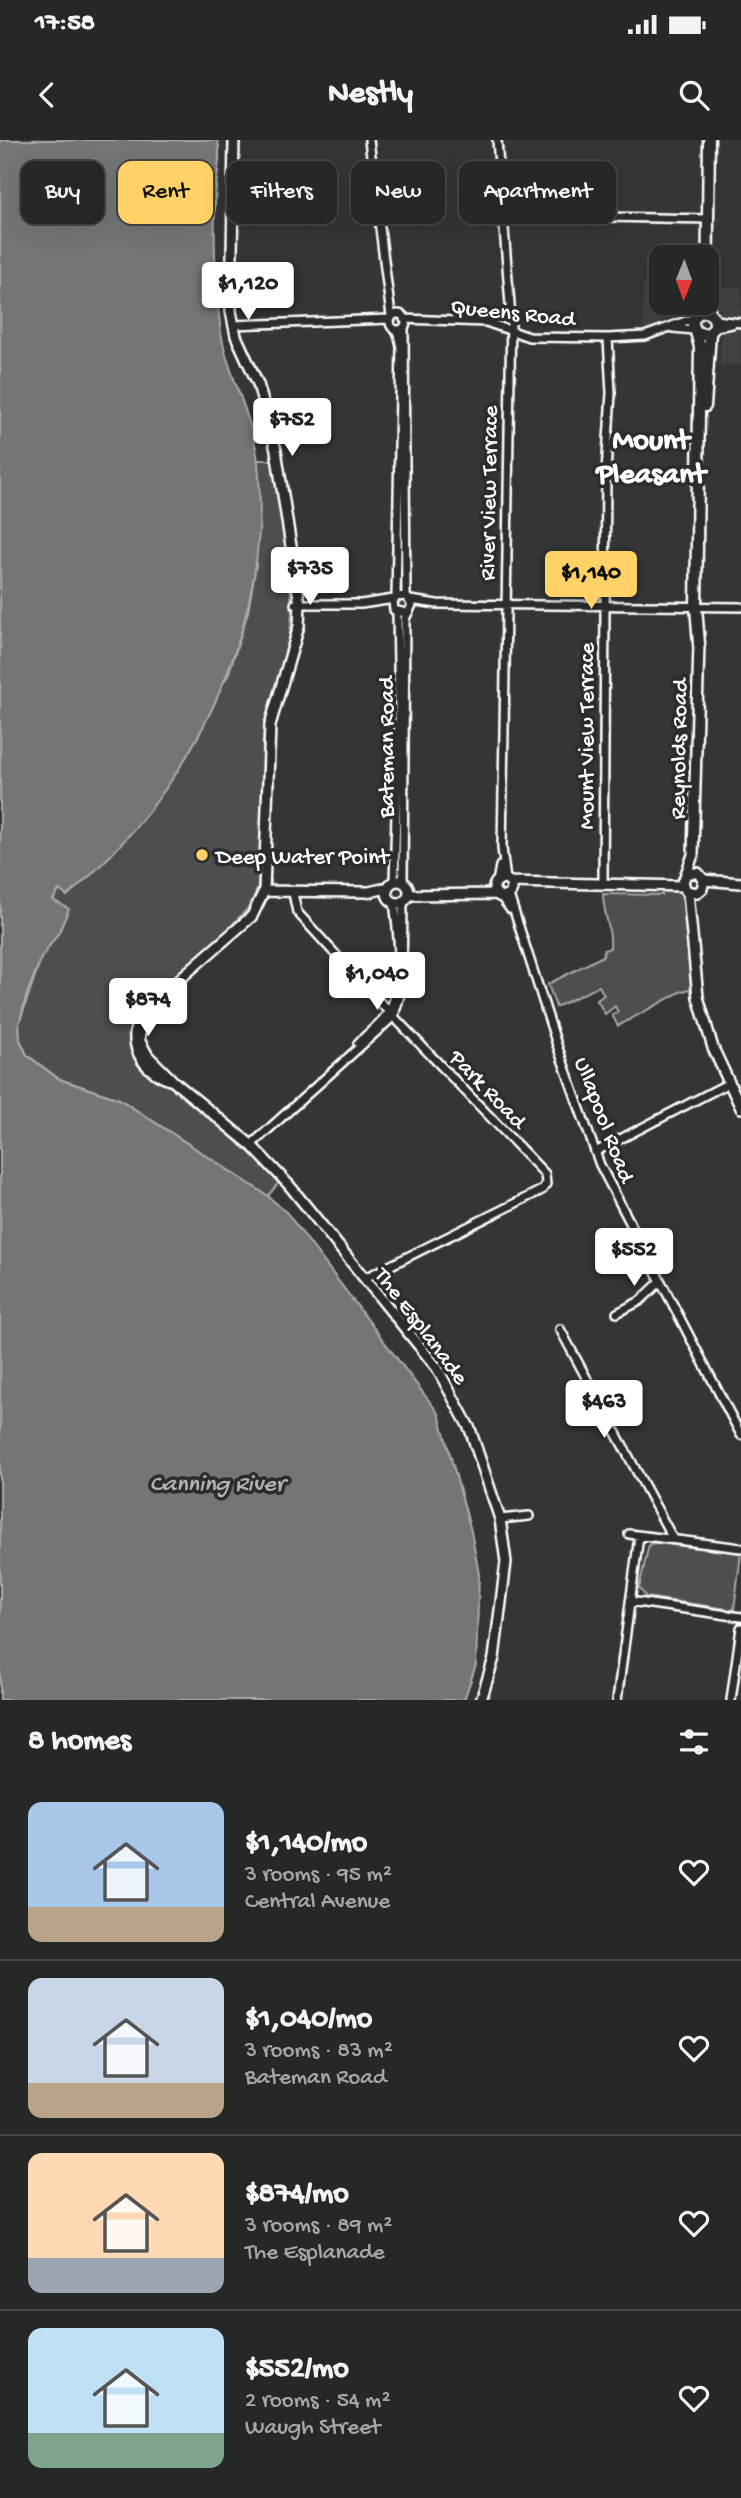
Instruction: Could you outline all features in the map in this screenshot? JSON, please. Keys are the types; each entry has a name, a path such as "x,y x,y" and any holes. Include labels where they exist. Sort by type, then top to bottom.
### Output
{"main road":[{"name":"Reynolds Road","path":"703,140 706,195"},
{"name":"Reynolds Road","path":"702,245 709,140"},
{"name":"Reynolds Road","path":"702,371 713,323 707,299 705,219"},
{"name":"Reynolds Road","path":"697,315 695,331 702,371 699,643"},
{"path":"695,331 713,323 702,315"}],"street":[{"name":"The Esplanade","path":"234,140 236,325 258,384 275,450 289,530 299,626 294,635 270,725 264,891 252,916 143,1011 135,1026 133,1042 139,1055 152,1071 173,1081 251,1145 289,1185 449,1387 470,1429 500,1519 506,1562 494,1658 481,1700"},
{"name":"Bateman Road","path":"369,140 401,347 395,604 399,714 398,954 391,1014"},
{"name":"River View Terrace","path":"497,140 498,161"},
{"path":"616,217 705,219"},
{"name":"River View Terrace","path":"503,224 510,288 504,605 503,888"},
{"name":"Queens Road","path":"236,325 357,321 486,322 529,337 608,338 645,336 673,328 691,315"},
{"name":"Bateman Road","path":"251,1145 391,1014 402,981 398,892 408,604 398,322"},
{"path":"713,323 738,323"},
{"name":"Queens Road","path":"673,328 695,331"},
{"name":"Mount View Terrace","path":"603,883 606,472 611,393 608,338"},
{"path":"298,604 741,607"},
{"path":"395,604 408,604"},
{"name":"Reynolds Road","path":"699,643 692,948 698,997 713,1048 727,1084 741,1108"},
{"path":"264,891 475,893 534,882 741,883"},
{"name":"Ullapool Road","path":"503,888 595,1152 741,1435"},
{"name":"Park Road","path":"293,893 297,912 545,1174 546,1184 542,1190 365,1278"},
{"name":"Park Road","path":"369,991 379,998 393,999"},
{"path":"595,1152 727,1084"},
{"path":"617,1313 640,1301 660,1282"},
{"path":"561,1329 672,1538"},
{"path":"732,1417 741,1412"},
{"path":"500,1519 529,1516"},
{"path":"629,1534 741,1548"},
{"path":"617,1700 639,1536"},
{"path":"630,1601 741,1618"},
{"path":"731,1700 741,1628"}],"shaded area":[{"path":"643,284 649,284 649,315 673,315 643,332"},
{"path":"719,287 741,287 741,365 720,366"},
{"path":"258,460 274,460 289,563 292,615 288,650 263,736 262,856 258,888 249,907 223,935 146,1003 135,1041 147,1064 281,1180 268,1196 119,1099 59,1079 27,1055 20,1040 19,1024 41,958 59,932 67,909 53,900 56,895 228,676 248,612 256,565"},
{"path":"662,883 683,886 696,987 680,992 618,1026 612,1015 618,1012 615,1006 605,1014 597,1000 604,995 599,986 556,1007 548,984 603,956 604,950 610,948 603,894 662,895"},
{"path":"649,1544 741,1553 734,1610 646,1597 639,1588"}],"water":[{"name":"Canning River","path":"0,140 218,140 215,234 220,325 227,359 251,427 258,462 259,524 252,585 237,644 215,702 187,756 152,807 112,854 67,896 59,890 53,900 69,909 59,932 41,958 27,994 19,1024 20,1040 27,1055 59,1079 119,1099 268,1196 287,1213 439,1414 471,1531 479,1574 476,1665 464,1700 0,1700"}],"place":[{"name":"Deep Water Point","path":"202,855"}],"district":[{"name":"Mount Pleasant","path":"651,455"}]}
